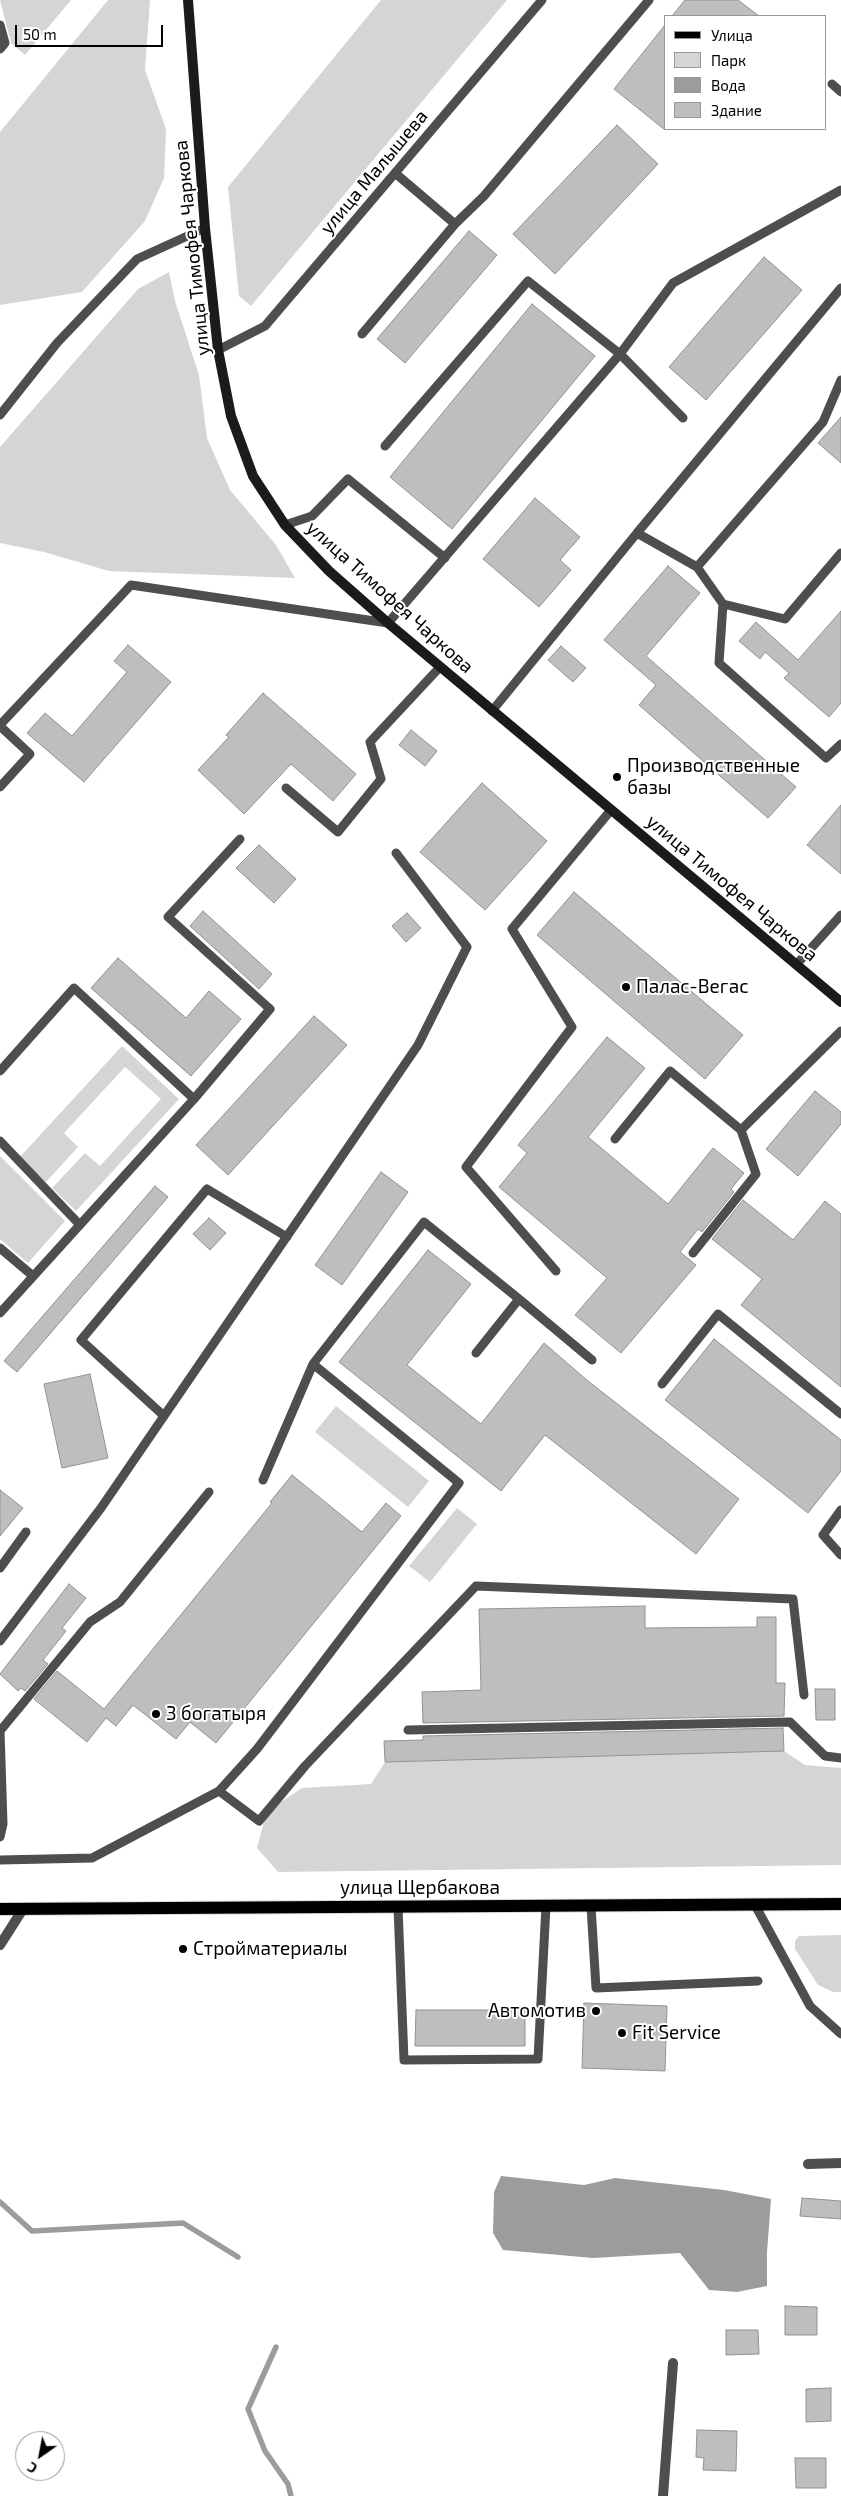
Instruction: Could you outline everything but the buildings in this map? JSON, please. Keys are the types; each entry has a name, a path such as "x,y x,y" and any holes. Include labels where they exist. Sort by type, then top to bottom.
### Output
{"main road":[{"name":"улица Тимофея Чаркова","path":"188,0 205,228 218,350 231,416 253,476 285,525 329,571 388,624 841,1002"},
{"name":"улица Щербакова","path":"0,1909 841,1904"}],"street":[{"path":"0,1945 23,1909"},
{"path":"808,2164 841,2163"},
{"path":"663,2496 672,2362"}],"lane":[{"name":"улица Малышева","path":"218,350 264,326 542,0"},
{"path":"362,334 455,224 484,196 649,0"},
{"path":"0,25 5,43 0,49"},
{"path":"832,84 841,92"},
{"path":"395,173 455,224"},
{"path":"0,787 30,754 0,725 131,585 388,624 620,354 673,282 841,190"},
{"path":"0,415 57,343 137,259 205,228"},
{"path":"385,446 528,281 620,354 683,418"},
{"path":"492,711 841,288"},
{"path":"697,567 823,422 841,380"},
{"path":"285,525 312,516 348,479 445,558"},
{"path":"637,533 697,567 723,604 719,663 826,758 841,744"},
{"path":"723,604 785,619 841,553"},
{"path":"286,788 338,832 381,779 370,742 440,667"},
{"path":"556,1271 466,1167 572,1027 512,929 611,810"},
{"path":"0,1313 194,1099 270,1009 168,917 240,839"},
{"path":"0,1640 101,1508 418,1046 467,947 396,853"},
{"path":"796,965 841,915"},
{"path":"1,1067 74,988 194,1099"},
{"path":"741,1130 841,1031"},
{"path":"615,1139 670,1071 741,1130 756,1174 693,1254"},
{"path":"0,1140 80,1225"},
{"path":"164,1416 81,1340 207,1189 287,1237"},
{"path":"263,1480 313,1364 424,1222 592,1360"},
{"path":"0,1248 34,1276"},
{"path":"476,1353 519,1299"},
{"path":"662,1384 718,1314 841,1414"},
{"path":"0,1860 92,1858 218,1790 257,1749 458,1483 313,1364"},
{"path":"0,1837 3,1824 0,1731 90,1622 120,1602 209,1492"},
{"path":"841,1510 823,1534 841,1555"},
{"path":"0,1568 26,1532"},
{"path":"218,1790 258,1821 305,1766 476,1586 792,1599 804,1695"},
{"path":"408,1730 790,1722 825,1756 841,1758"},
{"path":"755,1905 810,2006 841,2034"},
{"path":"398,1907 404,2060 413,2060 538,2059 546,1906"},
{"path":"591,1906 596,1988 758,1981"}],"green space":[{"path":"0,0 71,0 25,55 11,43"},
{"path":"108,0 150,0 145,70 166,129 164,178 145,221 82,292 0,305 0,132"},
{"path":"381,0 507,0 251,306 239,296 228,187"},
{"path":"169,272 175,301 199,375 207,438 230,490 276,545 295,578 109,571 44,552 0,543 0,447 138,289"},
{"path":"122,1046 179,1099 76,1211 52,1188 85,1153 100,1166 161,1099 125,1067 64,1133 78,1147 46,1182 19,1158"},
{"path":"0,1156 65,1221 28,1263 0,1239"},
{"path":"336,1406 429,1481 408,1507 315,1432"},
{"path":"457,1508 477,1524 430,1582 409,1566"},
{"path":"784,1751 805,1765 841,1768 841,1865 278,1872 257,1848 267,1811 302,1788 371,1784 385,1762"},
{"path":"841,1935 841,1992 833,1992 818,1985 795,1949 795,1941 799,1936"}],"water":[{"path":"501,2176 584,2185 615,2178 724,2190 771,2199 767,2252 767,2286 737,2292 709,2290 680,2253 593,2258 503,2250 493,2233 494,2192"}],"waterway":[{"path":"0,2202 32,2231 183,2223 238,2257"},
{"path":"276,2347 248,2409 265,2451 288,2484 291,2496"}],"place":[{"name":"Производственные базы","path":"617,777"},
{"name":"Палас-Вегас","path":"626,987"},
{"name":"3 богатыря","path":"156,1714"},
{"name":"Стройматериалы","path":"183,1949"},
{"name":"Автомотив","path":"596,2011"},
{"name":"Fit Service","path":"622,2033"}]}
